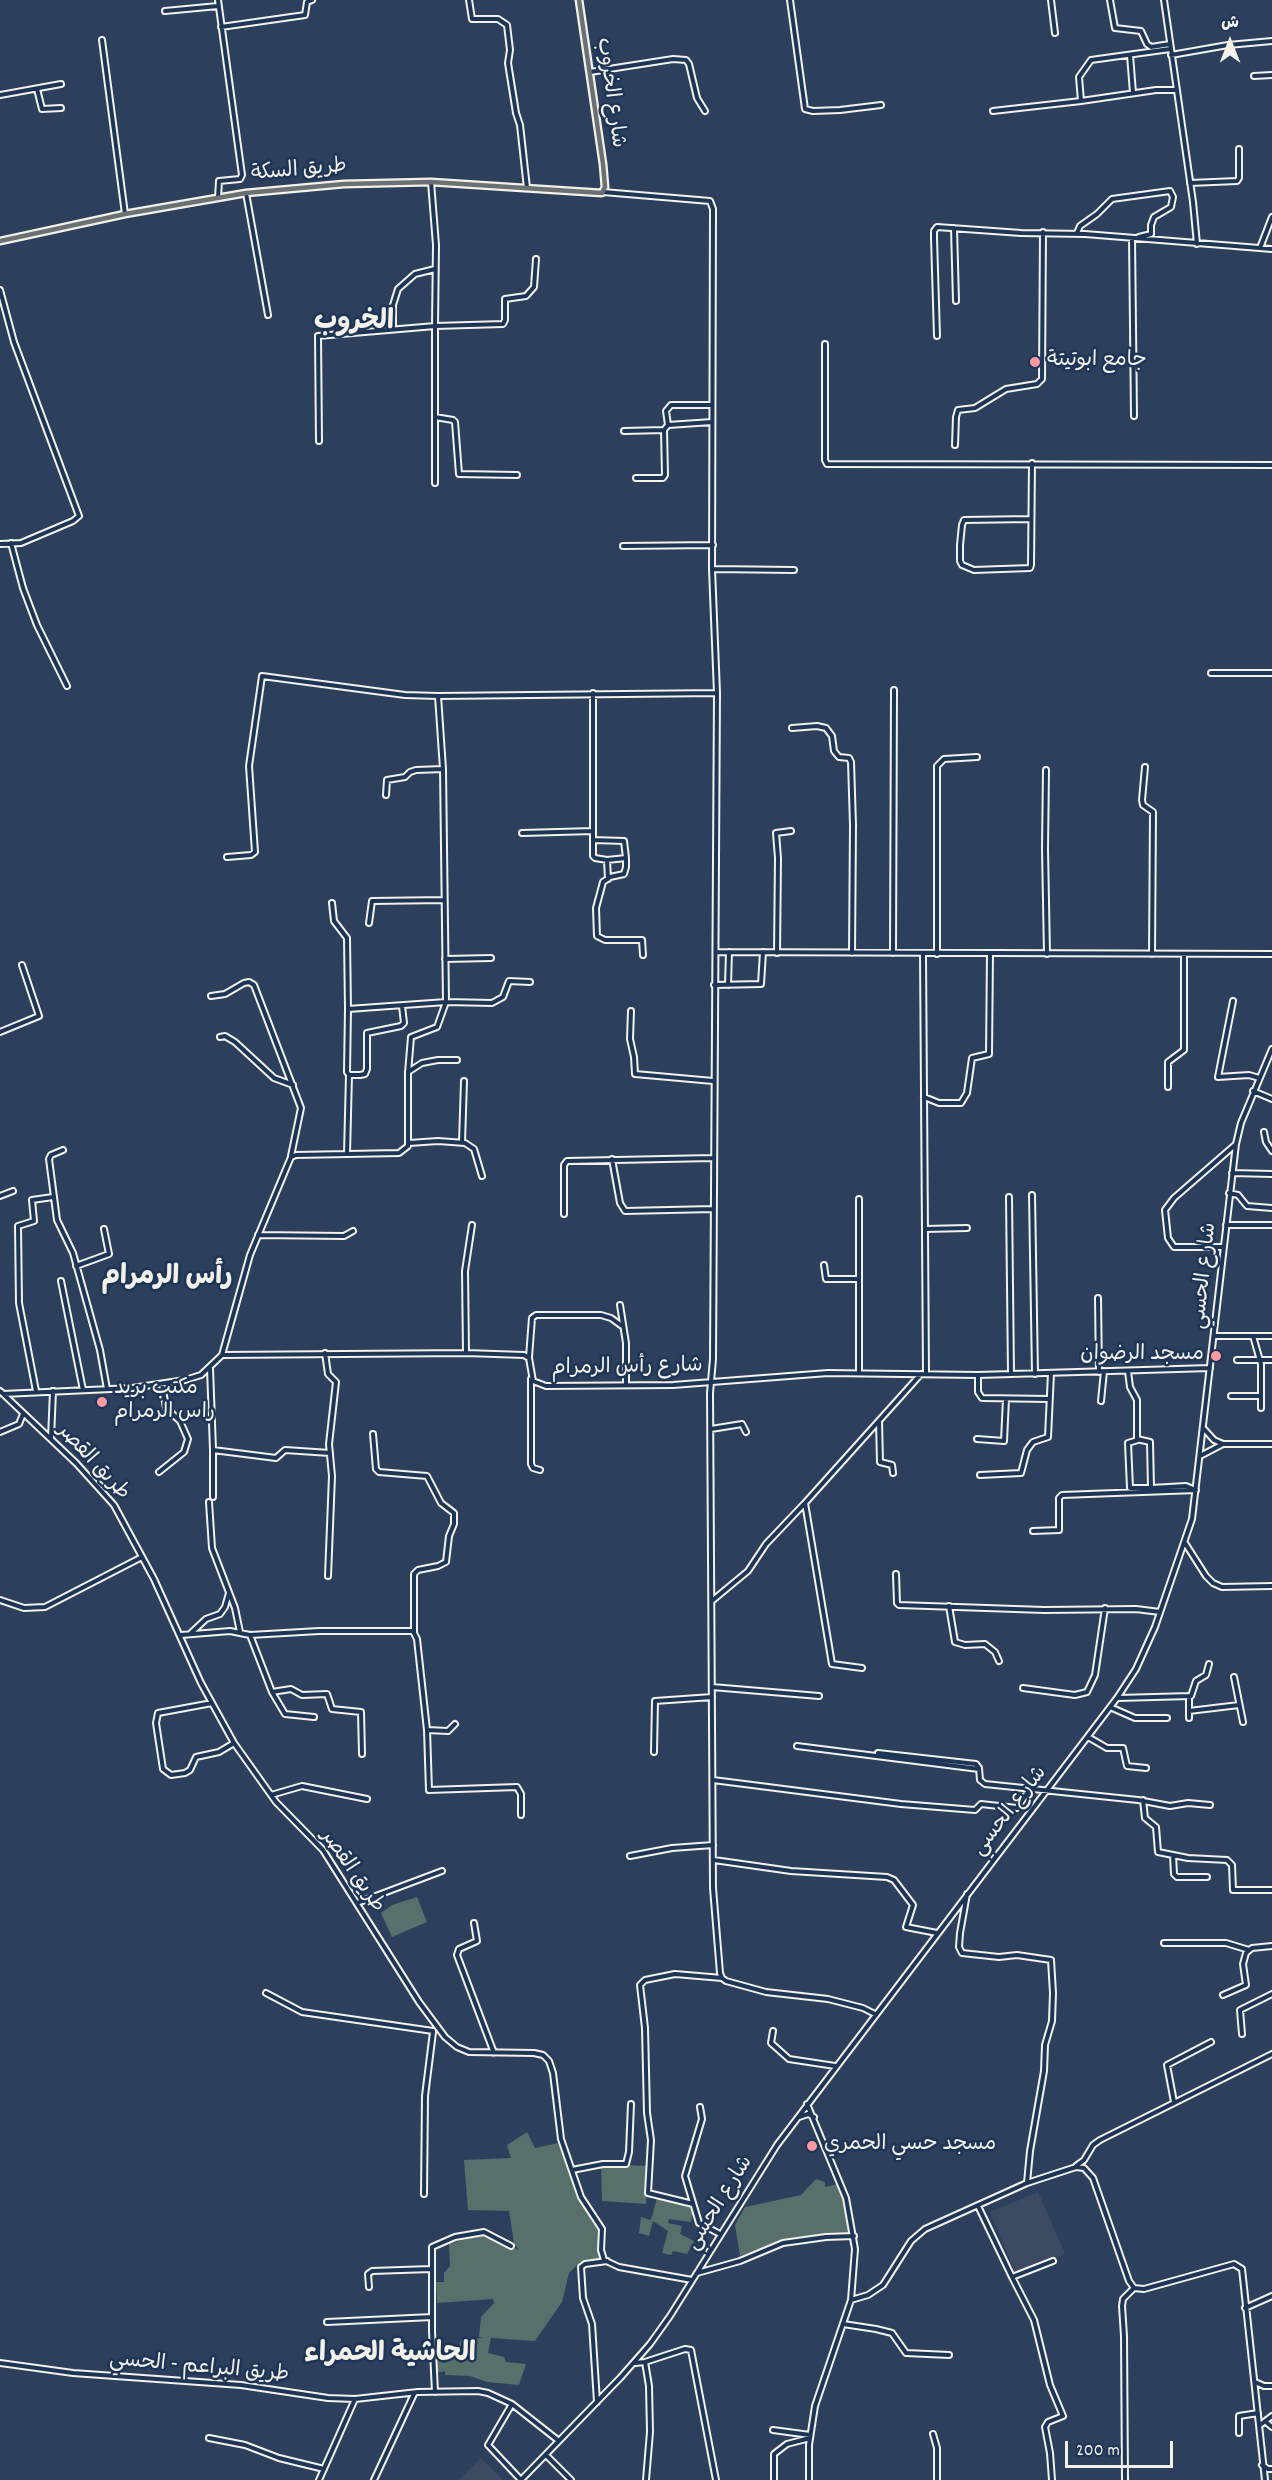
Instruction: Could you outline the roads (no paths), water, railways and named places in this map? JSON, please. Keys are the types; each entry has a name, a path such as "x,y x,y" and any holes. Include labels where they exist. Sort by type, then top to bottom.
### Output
{"main road":[{"name":"شارع الخروب","path":"579,0 603,164 603,192"},
{"name":"طريق السكة","path":"0,241 126,214 246,193 344,184 431,182 603,192"}],"street":[{"path":"218,0 242,175 240,179 219,181 218,198"},
{"path":"221,27 305,15 307,2 312,0"},
{"path":"469,0 472,18 498,20 507,25 510,50 508,63 516,113 520,124 527,188"},
{"path":"790,0 805,109 840,110 881,105"},
{"path":"1051,0 1055,33"},
{"path":"1110,0 1115,28 1141,31 1147,44 1151,47 1170,49"},
{"path":"1164,0 1197,244"},
{"path":"165,11 218,6"},
{"path":"102,39 126,214"},
{"path":"1081,101 1079,77 1089,62 1170,49 1272,41"},
{"path":"1130,55 1133,93"},
{"path":"590,72 673,59 686,60 697,98 705,111"},
{"path":"1254,76 1272,75"},
{"path":"0,95 62,84"},
{"path":"37,89 42,109 61,108"},
{"path":"993,111 1133,93 1176,90"},
{"path":"1190,183 1237,181 1239,178 1239,149"},
{"path":"431,182 435,269 435,483"},
{"path":"1077,233 1080,226 1112,199 1170,191 1173,197 1171,207 1154,217 1150,225 1150,234 1135,238"},
{"path":"603,192 711,203 712,569 717,693 711,1382 713,1888 722,1978"},
{"path":"246,193 268,315"},
{"path":"1260,248 1272,217"},
{"path":"937,336 934,231 941,226 1021,233 1077,233 1272,249"},
{"path":"954,228 956,301"},
{"path":"955,445 958,410 975,408 1006,389 1037,384 1042,379 1042,232"},
{"path":"1134,416 1135,238"},
{"path":"319,441 318,336 393,328 503,324 505,299 526,296 534,287 536,259"},
{"path":"393,328 393,305 398,289 415,274 435,269"},
{"path":"0,290 21,363 79,516 73,521 21,543 0,544"},
{"path":"825,344 825,460 827,464 1272,465"},
{"path":"636,478 663,478 665,475 664,430 668,425 666,411 671,405 712,405"},
{"path":"435,417 455,422 459,474 517,476"},
{"path":"668,425 712,422"},
{"path":"624,431 664,430"},
{"path":"1031,519 964,520 960,545 962,565 974,570 1030,568 1031,519 1032,463"},
{"path":"11,543 23,588 37,625 67,686"},
{"path":"623,546 713,545"},
{"path":"712,569 794,570"},
{"path":"1211,673 1272,673"},
{"path":"227,857 251,855 255,852 249,766 262,676 405,695 717,693"},
{"path":"893,953 894,690"},
{"path":"592,693 593,856 607,860 626,858"},
{"path":"291,1157 296,1155 399,1153 404,1151 409,1143 408,1073 411,1037 434,1030 440,1023 446,1002 443,769 438,696"},
{"path":"792,728 817,726 826,728 832,736 834,751 839,757 849,758 853,825 852,953"},
{"path":"937,954 937,766 944,759 976,757"},
{"path":"1145,766 1142,800 1143,805 1153,812 1152,954"},
{"path":"386,795 387,780 405,777 416,770 443,769"},
{"path":"1046,770 1047,954"},
{"path":"522,833 593,831"},
{"path":"777,953 776,833 791,831"},
{"path":"593,840 624,841 626,858 624,874 603,882 597,901 597,936 605,939 642,940 643,955"},
{"path":"607,860 608,879"},
{"path":"369,923 372,901 444,900"},
{"path":"332,903 334,921 347,938 346,1069 349,1075 347,1154"},
{"path":"716,952 1272,954"},
{"path":"728,985 729,952"},
{"path":"714,985 761,984 763,952"},
{"path":"712,1601 751,1567 766,1544 923,1373 925,1229 923,954"},
{"path":"924,1097 939,1103 961,1103 967,1093 972,1058 989,1054 990,954"},
{"path":"1168,1087 1168,1062 1184,1050 1184,954"},
{"path":"445,959 491,958"},
{"path":"0,1032 39,1016 22,965"},
{"path":"348,1009 446,1002 496,1002 503,996 509,981 530,982"},
{"path":"2,1393 107,1389 162,1384 194,1378 222,1355 234,1307 258,1235 291,1157 301,1111 263,1004 252,983 244,983 225,994 211,996"},
{"path":"1233,1001 1218,1077 1249,1075 1259,1077"},
{"path":"349,1075 367,1073 367,1033 401,1026 404,1023 402,1006"},
{"path":"631,1011 630,1039 635,1074 713,1081"},
{"path":"220,1037 225,1036 235,1042 274,1078 293,1086"},
{"name":"شارع الحسي","path":"521,2480 634,2363 670,2316 777,2145 1088,1737 1136,1669 1185,1543 1201,1455 1236,1144 1253,1091 1272,1049"},
{"path":"408,1073 423,1064 438,1060 458,1060"},
{"path":"462,1142 464,1081"},
{"path":"1253,1091 1272,1099"},
{"path":"1264,1132 1266,1142 1272,1150"},
{"path":"409,1143 462,1142 474,1149 482,1176"},
{"path":"1224,1247 1174,1247 1168,1238 1165,1210 1174,1198 1236,1144"},
{"path":"63,1150 51,1155 49,1159 57,1220 73,1253 100,1350 107,1389"},
{"path":"564,1214 565,1162 713,1158"},
{"path":"612,1159 620,1203 625,1211 713,1209"},
{"path":"1232,1173 1272,1174"},
{"path":"0,1196 13,1191"},
{"path":"1229,1193 1242,1198 1248,1206 1272,1208"},
{"path":"1032,1195 1035,1374"},
{"path":"36,1391 19,1303 18,1226 34,1221 32,1200 53,1197"},
{"path":"1009,1197 1011,1374"},
{"path":"859,1199 859,1373"},
{"path":"466,1353 465,1271 472,1225"},
{"path":"1226,1226 1272,1225"},
{"path":"925,1229 967,1228"},
{"path":"76,1266 109,1254 104,1229"},
{"path":"258,1235 344,1236 353,1231"},
{"path":"824,1265 826,1280 858,1279"},
{"path":"61,1281 82,1390"},
{"path":"1098,1298 1101,1401"},
{"path":"620,1305 626,1343 626,1385"},
{"path":"529,1358 532,1318 536,1315 601,1315 611,1318 622,1326"},
{"path":"1215,1336 1272,1336"},
{"path":"1253,1336 1260,1360 1261,1408"},
{"path":"325,1353 328,1374 336,1382 330,1453 328,1576"},
{"name":"شارع رأس الرمرام","path":"222,1355 506,1353 524,1355 529,1358 531,1378 536,1384 546,1386 711,1382 859,1373 978,1375 1210,1368"},
{"path":"1237,1360 1272,1360"},
{"path":"210,1367 213,1497"},
{"path":"1128,1371 1130,1387 1137,1400 1138,1440"},
{"path":"980,1475 1021,1473 1027,1450 1036,1440 1050,1435 1048,1399 1051,1373"},
{"path":"978,1375 978,1392 982,1398 1048,1399"},
{"path":"531,1378 531,1464 533,1468 540,1470"},
{"path":"159,1472 184,1452 188,1439 180,1421 166,1408 162,1384"},
{"path":"50,1438 53,1391"},
{"name":"طريق القصر","path":"2,1393 109,1498 142,1557 212,1703 234,1743 271,1795 323,1850 435,2025 457,2047 469,2052 534,2053 543,2055 549,2061 553,2073 561,2139 581,2197 602,2229 601,2250 607,2261"},
{"path":"1231,1396 1261,1396"},
{"path":"977,1439 1004,1441 1006,1399"},
{"path":"0,1432 19,1424 24,1413"},
{"path":"879,1420 880,1462 892,1465 893,1473"},
{"path":"711,1429 742,1424 746,1432"},
{"path":"1204,1429 1214,1440 1223,1444 1272,1444"},
{"path":"373,1434 379,1472 427,1476 441,1503 454,1513 446,1562 418,1570 414,1574 414,1632 417,1639 427,1731 429,1790 517,1786 521,1794 521,1815"},
{"path":"1151,1488 1150,1442 1138,1440 1130,1442 1128,1447 1130,1488 1139,1490 1186,1486 1195,1490"},
{"path":"1201,1455 1223,1444"},
{"path":"213,1450 276,1458 285,1450 330,1453"},
{"path":"1034,1531 1059,1530 1059,1498 1062,1495 1139,1490 1195,1490"},
{"path":"208,1502 212,1548 230,1592 240,1632"},
{"path":"805,1503 832,1664 862,1668"},
{"path":"1185,1543 1213,1584 1222,1587 1272,1586"},
{"path":"0,1600 24,1608 45,1607 142,1557"},
{"path":"896,1574 899,1605 1044,1610 1105,1608 1160,1612"},
{"path":"191,1634 206,1619 220,1614 230,1592"},
{"path":"948,1606 955,1642 965,1645 985,1644 995,1652 999,1661"},
{"path":"1023,1688 1075,1695 1087,1692 1097,1669 1105,1608"},
{"path":"181,1635 240,1632 250,1635 319,1631 414,1632"},
{"path":"250,1635 272,1692 285,1714 314,1717"},
{"path":"1189,1718 1190,1696 1196,1681 1206,1675 1209,1664"},
{"path":"1234,1677 1243,1722"},
{"path":"712,1687 819,1696"},
{"path":"272,1692 291,1689 302,1695 327,1694 332,1709 359,1710 362,1716 363,1754"},
{"path":"1117,1698 1190,1696"},
{"path":"654,1752 655,1701 712,1697"},
{"path":"212,1703 158,1713 156,1719 163,1769 171,1775 185,1773 190,1770 196,1757 219,1752 234,1743"},
{"path":"1189,1711 1239,1705"},
{"path":"1110,1707 1135,1718 1167,1718"},
{"path":"427,1731 448,1731 455,1724"},
{"path":"1088,1737 1107,1748 1123,1748 1127,1766 1146,1768"},
{"path":"797,1746 979,1769"},
{"path":"878,1753 976,1764 980,1780 985,1784 1143,1800 1170,1806 1188,1803 1210,1804"},
{"path":"713,1780 901,1804 975,1810 981,1804 1017,1808 1030,1789"},
{"path":"271,1795 302,1786 367,1799"},
{"path":"1143,1800 1145,1818 1156,1827 1157,1851 1173,1855 1227,1860 1232,1865 1233,1890 1272,1890"},
{"path":"630,1856 672,1848 713,1845"},
{"path":"1173,1855 1174,1874 1177,1877 1207,1877"},
{"path":"714,1860 791,1871 886,1876 894,1880 913,1905 906,1927 937,1933"},
{"path":"357,1904 442,1871"},
{"path":"967,1893 960,1933 959,1947 962,1953 980,1956 1026,1955 1051,1960 1052,2021 1045,2045 1044,2071 1030,2151 1027,2183"},
{"path":"474,1923 477,1941 459,1949 457,1955 494,2054"},
{"path":"1164,1943 1226,1943 1249,1950 1272,1946"},
{"path":"1223,1995 1245,1986 1243,1960 1249,1950"},
{"path":"693,2205 648,2193 651,2140 647,2113 645,2028 640,1985 645,1980 675,1974 722,1978 766,1992 828,1999 863,2008 875,2014"},
{"path":"266,1993 302,2012 433,2031"},
{"path":"1242,2034 1239,2012 1272,1994"},
{"path":"424,2193 425,2096 435,2025"},
{"path":"773,2031 771,2043 789,2059 836,2066"},
{"path":"1174,2102 1167,2065 1211,2042"},
{"path":"1076,2167 1100,2139 1272,2054"},
{"path":"572,2170 603,2164 626,2164 629,2152 631,2104"},
{"path":"807,2104 844,2191 854,2236 851,2300 815,2406 810,2436 809,2480"},
{"path":"700,2107 702,2119 685,2173 699,2223 720,2234"},
{"path":"798,2117 808,2114 814,2117"},
{"path":"1086,2156 1129,2281 1134,2288 1144,2289 1236,2265 1242,2271 1265,2480"},
{"path":"851,2300 868,2295 883,2285 911,2241 920,2232 1027,2183 1076,2167 1084,2168 1091,2174"},
{"path":"978,2206 1034,2320 1050,2385 1062,2415 1062,2418 1051,2420 1045,2427 1052,2480"},
{"path":"435,2392 432,2247 454,2238 484,2232 511,2246"},
{"path":"696,2273 740,2261 783,2243 854,2236"},
{"path":"597,2402 592,2324 583,2298 581,2267 585,2264 607,2261 619,2267 692,2280"},
{"path":"1012,2277 1053,2261"},
{"path":"369,2288 368,2274 372,2271 431,2269"},
{"path":"1125,2480 1122,2303 1134,2288"},
{"path":"1245,2308 1272,2296"},
{"path":"327,2322 432,2317"},
{"path":"843,2324 892,2333 906,2353 949,2355"},
{"path":"634,2363 645,2362 685,2349 691,2350 716,2480"},
{"path":"645,2362 649,2386 650,2432 646,2480"},
{"name":"طريق البراعم - الحسي","path":"0,2363 73,2373 241,2385 328,2398 355,2399 414,2393 488,2392 512,2404 559,2441"},
{"path":"1255,2382 1264,2386 1272,2386"},
{"path":"374,2480 414,2393"},
{"path":"319,2480 355,2399"},
{"path":"512,2404 488,2445 521,2480"},
{"path":"1239,2433 1239,2416 1258,2413"},
{"path":"1260,2425 1272,2416"},
{"path":"1266,2422 1272,2427"},
{"path":"772,2430 810,2436"},
{"path":"933,2434 937,2448 937,2480"},
{"path":"774,2480 774,2454 787,2444 810,2436"},
{"path":"209,2438 245,2445 279,2458 324,2469"},
{"path":"546,2456 571,2480"},
{"path":"1262,2465 1272,2469"}],"place":[{"name":"جامع ابوتيتة","path":"1035,362"},
{"name":"مسجد الرضوان","path":"1216,1356"},
{"name":"مكتب بريد راس الرمرام","path":"102,1402"},
{"name":"مسجد حسي الحمري","path":"812,2146"}],"district":[{"name":"الخروب","path":"354,324"},
{"name":"رأس الرمرام","path":"167,1279"},
{"name":"الحاشية الحمراء","path":"390,2356"}]}
